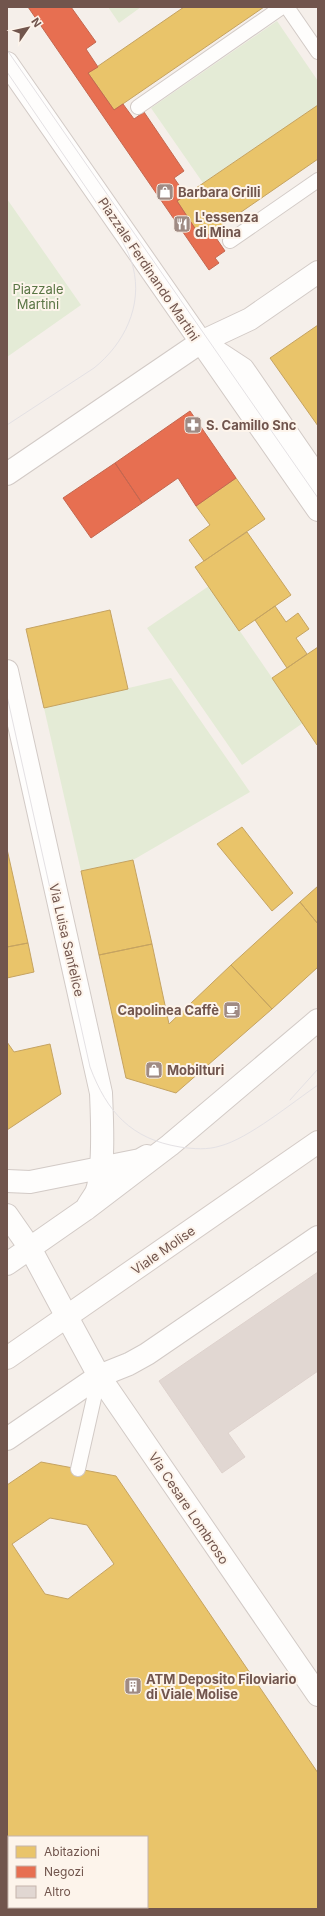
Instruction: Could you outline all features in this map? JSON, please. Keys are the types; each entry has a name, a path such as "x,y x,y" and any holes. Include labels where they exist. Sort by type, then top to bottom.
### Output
{"street":[{"name":"Piazzale Ferdinando Martini","path":"7,63 201,342 7,474"},
{"path":"201,342 250,319 318,272"},
{"path":"201,342 243,369 318,478"},
{"path":"201,342 318,510"},
{"name":"Via Luisa Sanfelice","path":"7,671 101,1093 102,1117 100,1168 96,1192 86,1208"},
{"path":"7,1264 86,1208 170,1145 318,1020"},
{"name":"Viale Molise","path":"7,1358 318,1142"},
{"path":"7,1181 30,1182 140,1160 170,1145"},
{"name":"Via Cesare Lombroso","path":"7,1215 30,1248 99,1376 318,1695"},
{"path":"7,1439 99,1376 129,1364 147,1354 318,1237"}],"lane":[{"path":"138,107 282,7"},
{"path":"287,7 318,52"},
{"path":"230,241 318,180"},
{"path":"78,1469 99,1376"}],"green space":[{"path":"108,7 141,7 119,23"},
{"path":"277,21 318,81 318,105 203,183 151,108"},
{"name":"Piazzale Martini","path":"7,199 81,305 7,357"},
{"path":"209,586 303,723 242,765 147,628"},
{"path":"171,678 250,792 133,860 81,871 44,708"}],"building: Abitazioni":[{"path":"184,7 264,7 114,110 88,73"},
{"path":"318,105 318,159 202,239 177,201"},
{"path":"318,325 318,426 270,358"},
{"path":"236,478 265,519 204,561 189,540 210,525 196,506"},
{"path":"247,532 291,595 239,631 195,567"},
{"path":"275,606 286,622 298,613 309,629 296,638 307,654 287,668 255,620"},
{"path":"110,610 128,689 44,708 26,629"},
{"path":"318,647 318,744 317,745 272,678"},
{"path":"242,827 293,893 272,911 217,844"},
{"path":"7,849 28,943 7,947"},
{"path":"133,860 152,944 99,955 81,871"},
{"path":"318,886 318,924 300,902"},
{"path":"300,902 318,924 318,967 272,1009 231,965"},
{"path":"28,943 34,972 7,978 7,947"},
{"path":"152,944 169,1024 231,965 272,1009 176,1093 126,1078 99,955"},
{"path":"7,1042 14,1052 50,1044 61,1094 7,1130"},
{"name":"ATM Deposito Filoviario di Viale Molise","path":"41,1462 116,1476 318,1773 318,1909 7,1909 7,1485","holes":["50,1518 87,1525 114,1564 68,1599 45,1594 12,1544"]}],"building: Negozi":[{"path":"28,7 71,7 96,42 86,49 98,67 88,73 114,110 123,104 134,119 144,112 184,171 174,178 186,195 177,201 202,239 212,232 225,251 215,258 219,263 209,270"},
{"path":"190,411 236,478 196,506 178,478 142,503 115,463"},
{"path":"115,463 142,503 91,538 63,498"}],"building: Altro":[{"path":"318,1272 318,1371 228,1433 245,1457 222,1473 159,1381"}],"tram line":[{"path":"7,50 318,498"},
{"path":"7,72 120,237 130,258 135,282 133,310 122,336 114,348 94,368 7,425"},
{"path":"7,696 90,1067 104,1097 113,1110 134,1130 148,1137 163,1143 180,1147 205,1149 220,1146 244,1136 318,1085"},
{"path":"290,1100 318,1069"}],"place":[{"name":"Barbara Grilli","path":"165,192"},
{"name":"L'essenza di Mina","path":"182,224"},
{"name":"S. Camillo Snc","path":"193,425"},
{"name":"Capolinea Caffè","path":"232,1010"},
{"name":"Mobilturi","path":"154,1070"},
{"name":"ATM Deposito Filoviario di Viale Molise","path":"133,1686"}]}
